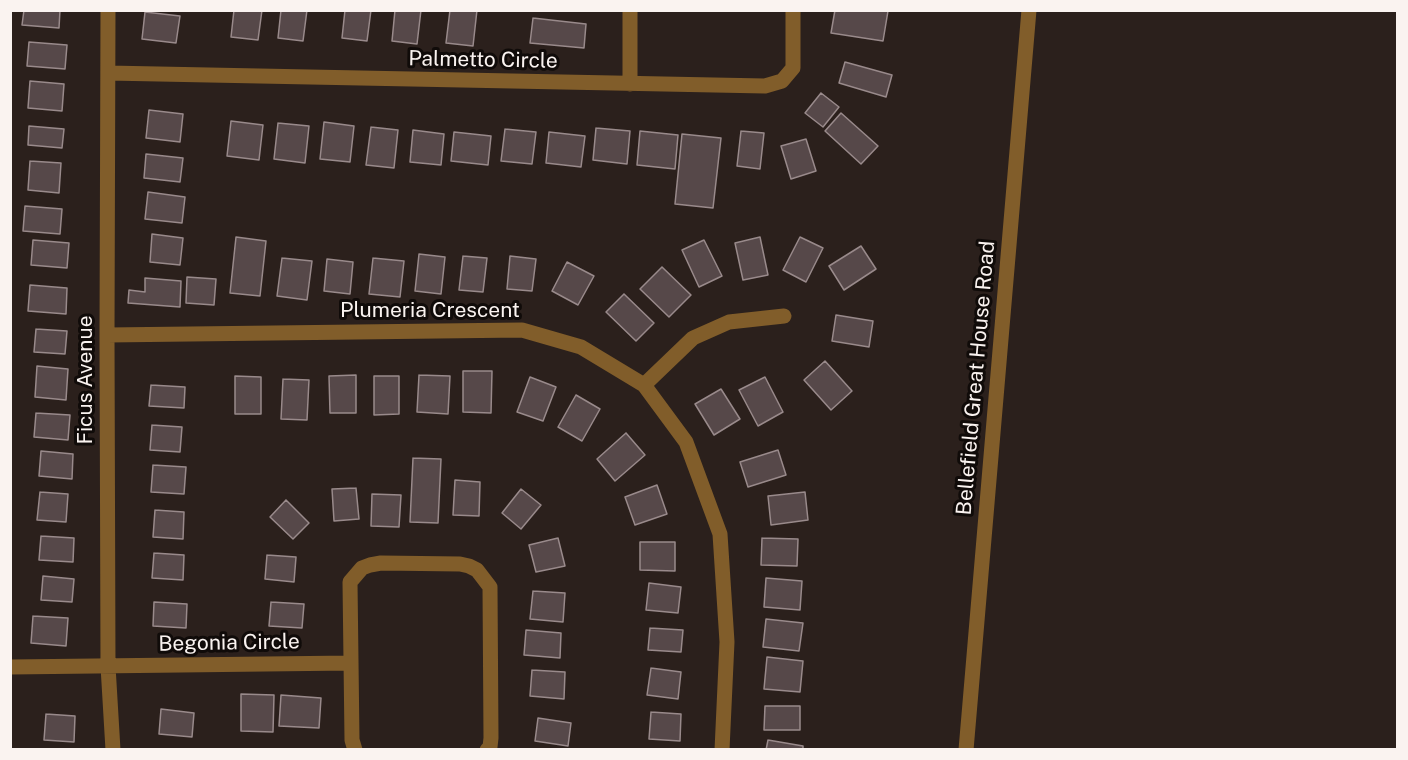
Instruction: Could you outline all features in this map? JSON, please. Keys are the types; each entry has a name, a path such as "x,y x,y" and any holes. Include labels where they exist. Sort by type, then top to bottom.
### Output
{"street":[{"name":"Ficus Avenue","path":"108,10 108,666 113,750"},
{"path":"630,10 630,84"},
{"name":"Palmetto Circle","path":"108,74 765,86 782,81 793,68 793,10"},
{"name":"Bellefield Great House Road","path":"966,750 1029,10"},
{"path":"644,385 693,338 729,322 784,316"},
{"name":"Plumeria Crescent","path":"107,335 522,330 581,347 644,385 686,442 720,534 727,642 722,750"},
{"path":"355,750 352,740 350,582 362,568 381,564 460,564 477,570 490,587 491,738 490,747 487,750"},
{"name":"Begonia Circle","path":"10,667 351,663"}],"building":[{"path":"24,10 60,10 59,28 22,25"},
{"path":"234,10 262,10 258,40 231,37"},
{"path":"281,10 307,10 303,41 278,38"},
{"path":"345,10 371,10 367,41 342,38"},
{"path":"395,10 421,10 417,44 392,41"},
{"path":"450,10 477,10 473,46 446,43"},
{"path":"835,10 888,11 883,41 831,33"},
{"path":"145,12 180,16 176,43 142,39"},
{"path":"533,18 586,24 584,48 530,43"},
{"path":"29,42 67,45 65,69 27,66"},
{"path":"845,62 892,75 886,97 839,83"},
{"path":"30,81 64,84 62,111 28,108"},
{"path":"821,93 839,107 823,127 805,113"},
{"path":"149,110 183,114 180,142 146,138"},
{"path":"841,113 878,146 861,164 825,131"},
{"path":"231,121 263,125 259,160 227,156"},
{"path":"324,122 354,126 350,162 320,159"},
{"path":"278,123 309,126 305,163 274,159"},
{"path":"29,126 64,129 62,148 28,145"},
{"path":"371,127 398,130 394,168 366,165"},
{"path":"596,128 630,131 627,164 593,160"},
{"path":"505,129 536,132 532,164 501,161"},
{"path":"413,130 444,134 441,165 410,162"},
{"path":"640,131 678,135 675,169 637,165"},
{"path":"741,131 764,133 760,169 737,166"},
{"path":"454,132 491,136 488,165 451,161"},
{"path":"549,132 585,136 581,167 546,163"},
{"path":"682,134 721,138 713,208 675,204"},
{"path":"806,139 816,171 791,179 781,146"},
{"path":"146,154 183,158 180,182 144,178"},
{"path":"30,161 61,163 59,193 28,190"},
{"path":"148,192 185,197 182,223 145,219"},
{"path":"25,206 62,209 60,234 23,231"},
{"path":"152,234 183,238 180,265 150,262"},
{"path":"236,237 266,241 260,296 230,293"},
{"path":"760,237 768,275 743,280 735,243"},
{"path":"800,237 823,248 806,282 783,270"},
{"path":"33,240 69,243 67,268 31,265"},
{"path":"704,240 722,276 699,287 682,250"},
{"path":"861,246 876,269 844,290 829,266"},
{"path":"419,254 445,257 441,294 415,291"},
{"path":"463,256 487,258 483,292 459,290"},
{"path":"510,256 536,259 532,291 507,289"},
{"path":"282,258 312,261 307,300 277,296"},
{"path":"373,258 404,261 400,297 369,294"},
{"path":"327,259 353,262 350,294 324,291"},
{"path":"567,262 594,276 578,305 552,291"},
{"path":"662,267 691,295 669,317 640,289"},
{"path":"187,277 216,279 214,305 186,303"},
{"path":"145,278 181,281 180,307 128,303 129,290 145,292"},
{"path":"30,285 67,288 66,314 28,311"},
{"path":"624,294 654,323 636,341 606,312"},
{"path":"836,315 873,321 869,347 832,341"},
{"path":"36,329 67,331 65,354 34,352"},
{"path":"825,361 852,391 831,410 804,380"},
{"path":"37,366 68,369 66,400 35,397"},
{"path":"463,371 492,371 491,413 463,412"},
{"path":"356,375 356,413 330,413 329,376"},
{"path":"419,375 450,376 448,414 417,412"},
{"path":"235,376 261,377 261,414 235,414"},
{"path":"374,376 399,376 399,414 374,415"},
{"path":"530,377 556,387 543,421 517,412"},
{"path":"765,377 783,412 758,426 739,390"},
{"path":"283,379 309,380 307,420 281,419"},
{"path":"151,385 185,387 184,408 149,406"},
{"path":"721,389 740,419 714,435 695,404"},
{"path":"576,395 600,409 582,441 558,427"},
{"path":"36,413 70,415 68,440 34,437"},
{"path":"152,425 182,427 180,452 150,450"},
{"path":"626,433 645,455 615,481 597,459"},
{"path":"778,450 786,475 748,487 740,462"},
{"path":"41,451 73,454 72,479 39,476"},
{"path":"413,458 441,459 438,523 410,522"},
{"path":"153,465 186,467 184,494 151,492"},
{"path":"455,480 480,482 479,516 453,515"},
{"path":"657,485 667,514 635,525 625,497"},
{"path":"356,488 359,519 334,521 332,489"},
{"path":"521,489 541,505 521,529 502,513"},
{"path":"40,492 68,494 66,522 37,520"},
{"path":"805,492 808,520 771,525 768,496"},
{"path":"372,494 401,495 399,527 371,526"},
{"path":"286,500 309,523 293,539 270,517"},
{"path":"155,510 184,512 183,539 153,537"},
{"path":"41,536 74,538 73,562 39,560"},
{"path":"558,538 565,566 536,572 529,545"},
{"path":"762,538 798,539 797,566 761,565"},
{"path":"640,542 675,542 675,571 640,570"},
{"path":"154,553 184,555 183,580 152,578"},
{"path":"267,555 296,557 294,582 265,579"},
{"path":"43,576 74,579 72,602 41,600"},
{"path":"766,578 802,581 800,610 764,607"},
{"path":"649,583 681,587 678,613 646,610"},
{"path":"533,591 565,593 563,622 530,619"},
{"path":"154,602 187,604 186,628 153,626"},
{"path":"271,602 304,604 302,628 269,626"},
{"path":"33,616 68,618 66,646 31,643"},
{"path":"766,619 803,623 799,651 763,647"},
{"path":"650,628 683,630 681,652 648,650"},
{"path":"526,630 561,633 560,658 524,655"},
{"path":"767,657 803,661 800,692 764,689"},
{"path":"651,668 681,672 678,699 647,695"},
{"path":"532,670 565,672 564,699 530,696"},
{"path":"241,694 274,695 273,732 241,731"},
{"path":"281,695 321,698 319,728 279,726"},
{"path":"765,706 800,706 800,730 764,730"},
{"path":"161,709 194,713 192,737 159,734"},
{"path":"651,712 681,714 680,741 649,739"},
{"path":"46,714 75,716 74,742 44,740"},
{"path":"538,718 571,723 568,746 535,741"},
{"path":"768,740 803,746 803,750 766,750"}]}
